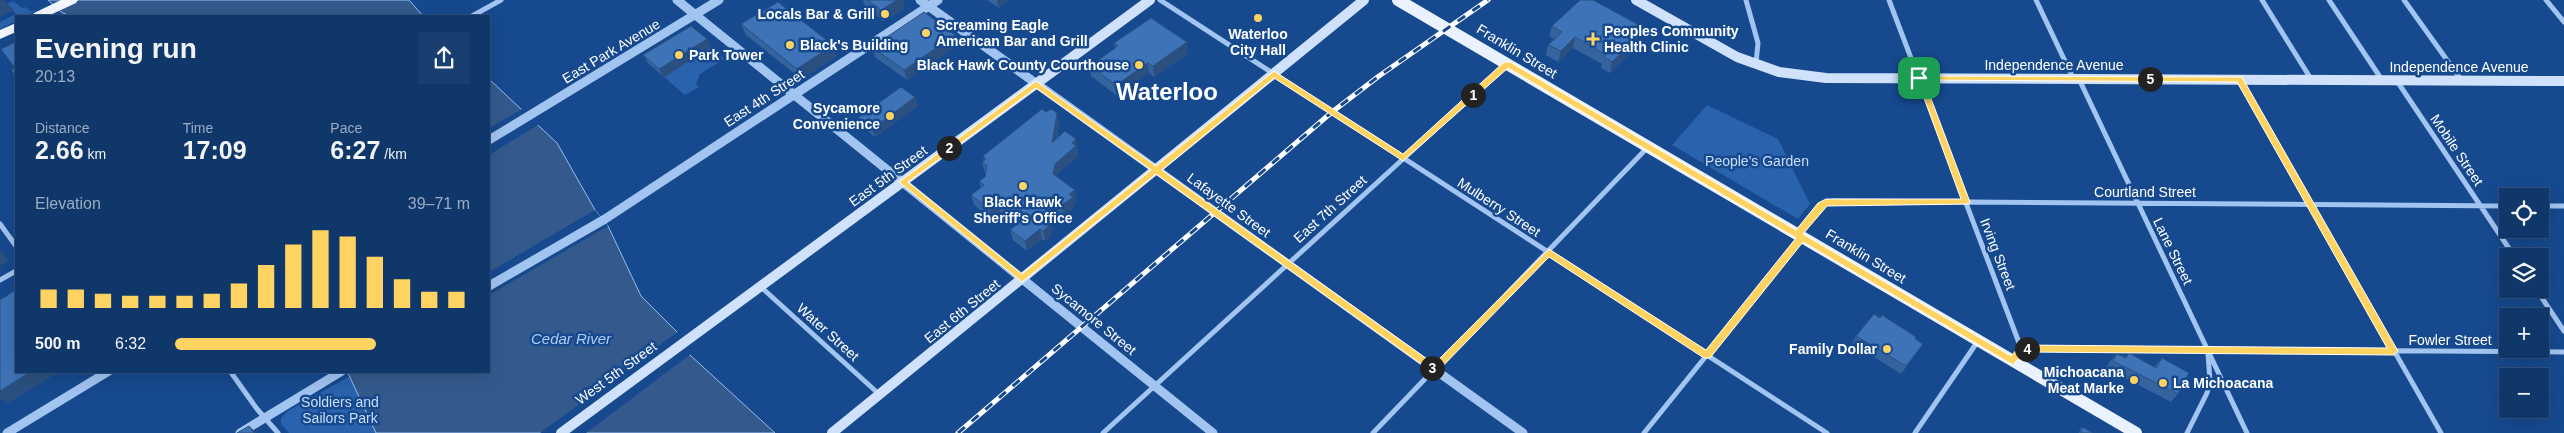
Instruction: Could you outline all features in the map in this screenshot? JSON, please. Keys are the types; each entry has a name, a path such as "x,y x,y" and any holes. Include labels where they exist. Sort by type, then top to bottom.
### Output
{"highway":[{"path":"42,15 72,0"},
{"path":"0,35 15,28"}],"main road":[{"name":"East 5th Street","path":"690,338 1150,0"},
{"name":"East 6th Street","path":"832,433 1364,0"},
{"name":"Franklin Street","path":"1398,0 1647,148 2136,433"},
{"name":"Independence Avenue","path":"1636,0 1756,64 1779,72 1826,78 2564,81"},
{"name":"West 5th Street","path":"561,433 690,338"}],"street":[{"path":"474,15 500,0"},
{"name":"Sycamore Street","path":"677,0 1213,433"},
{"name":"East Park Avenue","path":"490,139 719,0"},
{"name":"Lafayette Street","path":"920,0 1523,433"},
{"name":"East 4th Street","path":"490,285 605,219 938,0"},
{"name":"Mulberry Street","path":"1160,0 1827,433"},
{"path":"1746,0 1758,43 1756,64"},
{"name":"Irving Street","path":"1890,0 2021,348"},
{"name":"Lane Street","path":"2036,0 2138,203 2247,433"},
{"path":"2262,0 2311,80"},
{"path":"2329,0 2383,81"},
{"path":"2404,0 2462,81"},
{"path":"2546,0 2564,22"},
{"name":"East 7th Street","path":"1102,433 1507,64"},
{"path":"2239,79 2441,433"},
{"name":"Mobile Street","path":"2397,81 2509,248"},
{"path":"1373,433 1647,148"},
{"name":"Courtland Street","path":"1644,433 1800,236 1821,206 1826,203 1966,202 2499,206"},
{"path":"2549,206 2564,206"},
{"path":"0,224 15,245"},
{"path":"0,280 15,272"},
{"name":"Water Street","path":"761,286 880,395"},
{"path":"2542,298 2564,330"},
{"path":"1915,433 1978,341"},
{"path":"2013,362 2021,348"},
{"name":"Fowler Street","path":"2021,348 2564,352"},
{"path":"2188,433 2207,393 2210,381 2208,350"},
{"path":"7,433 106,373"},
{"path":"232,373 278,433"},
{"path":"240,433 339,373"}],"green space":[{"path":"13,1 22,8 25,7 31,11 38,10 27,15 15,15 15,22 0,29 0,22 16,14 7,4"},
{"path":"711,47 724,59 700,74 696,84 699,87 685,95 664,77"},
{"name":"People's Garden","path":"1707,105 1778,139 1810,204 1798,219 1672,145"},
{"name":"Soldiers and Sailors Park","path":"350,376 376,433 289,433 281,424 281,418 288,411"}],"water":[{"path":"48,0 409,0 422,15 68,15 61,12"},
{"name":"Cedar River","path":"490,80 557,143 595,210 608,226 641,296 677,332 690,355 775,433 376,433 348,373 490,373"}],"pier":[{"path":"524,108 541,123 490,154 490,127"},
{"path":"595,210 608,226 490,294 490,271"},
{"path":"679,331 692,353 586,433 540,433"}],"building":[{"path":"867,0 897,0 881,10"},
{"name":"Peoples Community Health Clinic","path":"1580,0 1593,0 1639,25 1630,33 1638,37 1612,62 1604,57 1606,55 1575,37 1561,51 1548,45 1562,32 1552,26"},
{"name":"Black's Building","path":"778,2 833,45 797,69 741,24"},
{"path":"924,12 955,35 904,70 872,47"},
{"name":"Black Hawk County Courthouse","path":"1151,18 1187,42 1153,66 1148,63 1116,85 1090,66 1118,46 1114,43"},
{"path":"691,26 707,39 659,69 643,55"},
{"path":"15,42 15,68 1,49"},
{"path":"901,87 915,97 872,129 858,118"},
{"name":"Black Hawk Sheriff's Office","path":"1042,109 1046,112 1051,109 1057,113 1052,143 1065,131 1076,139 1072,143 1076,146 1055,164 1053,174 1075,190 1069,194 1073,197 1062,205 1051,197 1049,226 1043,231 1040,229 1025,241 1010,230 1022,220 998,202 989,209 971,195 984,185 979,181 985,177 987,166 982,162 986,159 983,156"},
{"path":"15,291 15,373 29,373 0,391 0,300"},
{"name":"Family Dollar","path":"1874,314 1880,318 1882,315 1916,337 1915,339 1923,344 1906,366 1856,336"},
{"path":"2129,353 2156,368 2162,358 2189,373 2178,394 2113,361 2117,354 2126,358"},
{"path":"249,426 254,433 237,433"},
{"path":"2082,427 2093,433 2081,433"}],"railway":[{"path":"958,433 1332,112 1379,76 1488,0"}],"place":[{"name":"Locals Bar & Grill","path":"885,14"},
{"name":"Waterloo City Hall","path":"1258,18"},
{"name":"Screaming Eagle American Bar and Grill","path":"926,33"},
{"name":"Peoples Community Health Clinic","path":"1593,39"},
{"name":"Black's Building","path":"790,45"},
{"name":"Park Tower","path":"679,55"},
{"name":"Black Hawk County Courthouse","path":"1139,65"},
{"name":"Sycamore Convenience","path":"890,116"},
{"name":"Black Hawk Sheriff's Office","path":"1023,186"},
{"name":"Family Dollar","path":"1887,349"},
{"name":"Michoacana Meat Marke","path":"2134,380"},
{"name":"La Michoacana","path":"2163,383"}],"district":[{"name":"Waterloo","path":"1167,91"}],"route":[{"path":"1919,78 1966,202 1834,201 1821,206 1797,235 1507,64 1403,158 1274,74 1156,170 1036,84 903,182 1022,279 1156,170 1435,370 1549,252 1707,355 1802,237 2013,362 2021,348 2394,351 2239,79 1919,78"}]}
